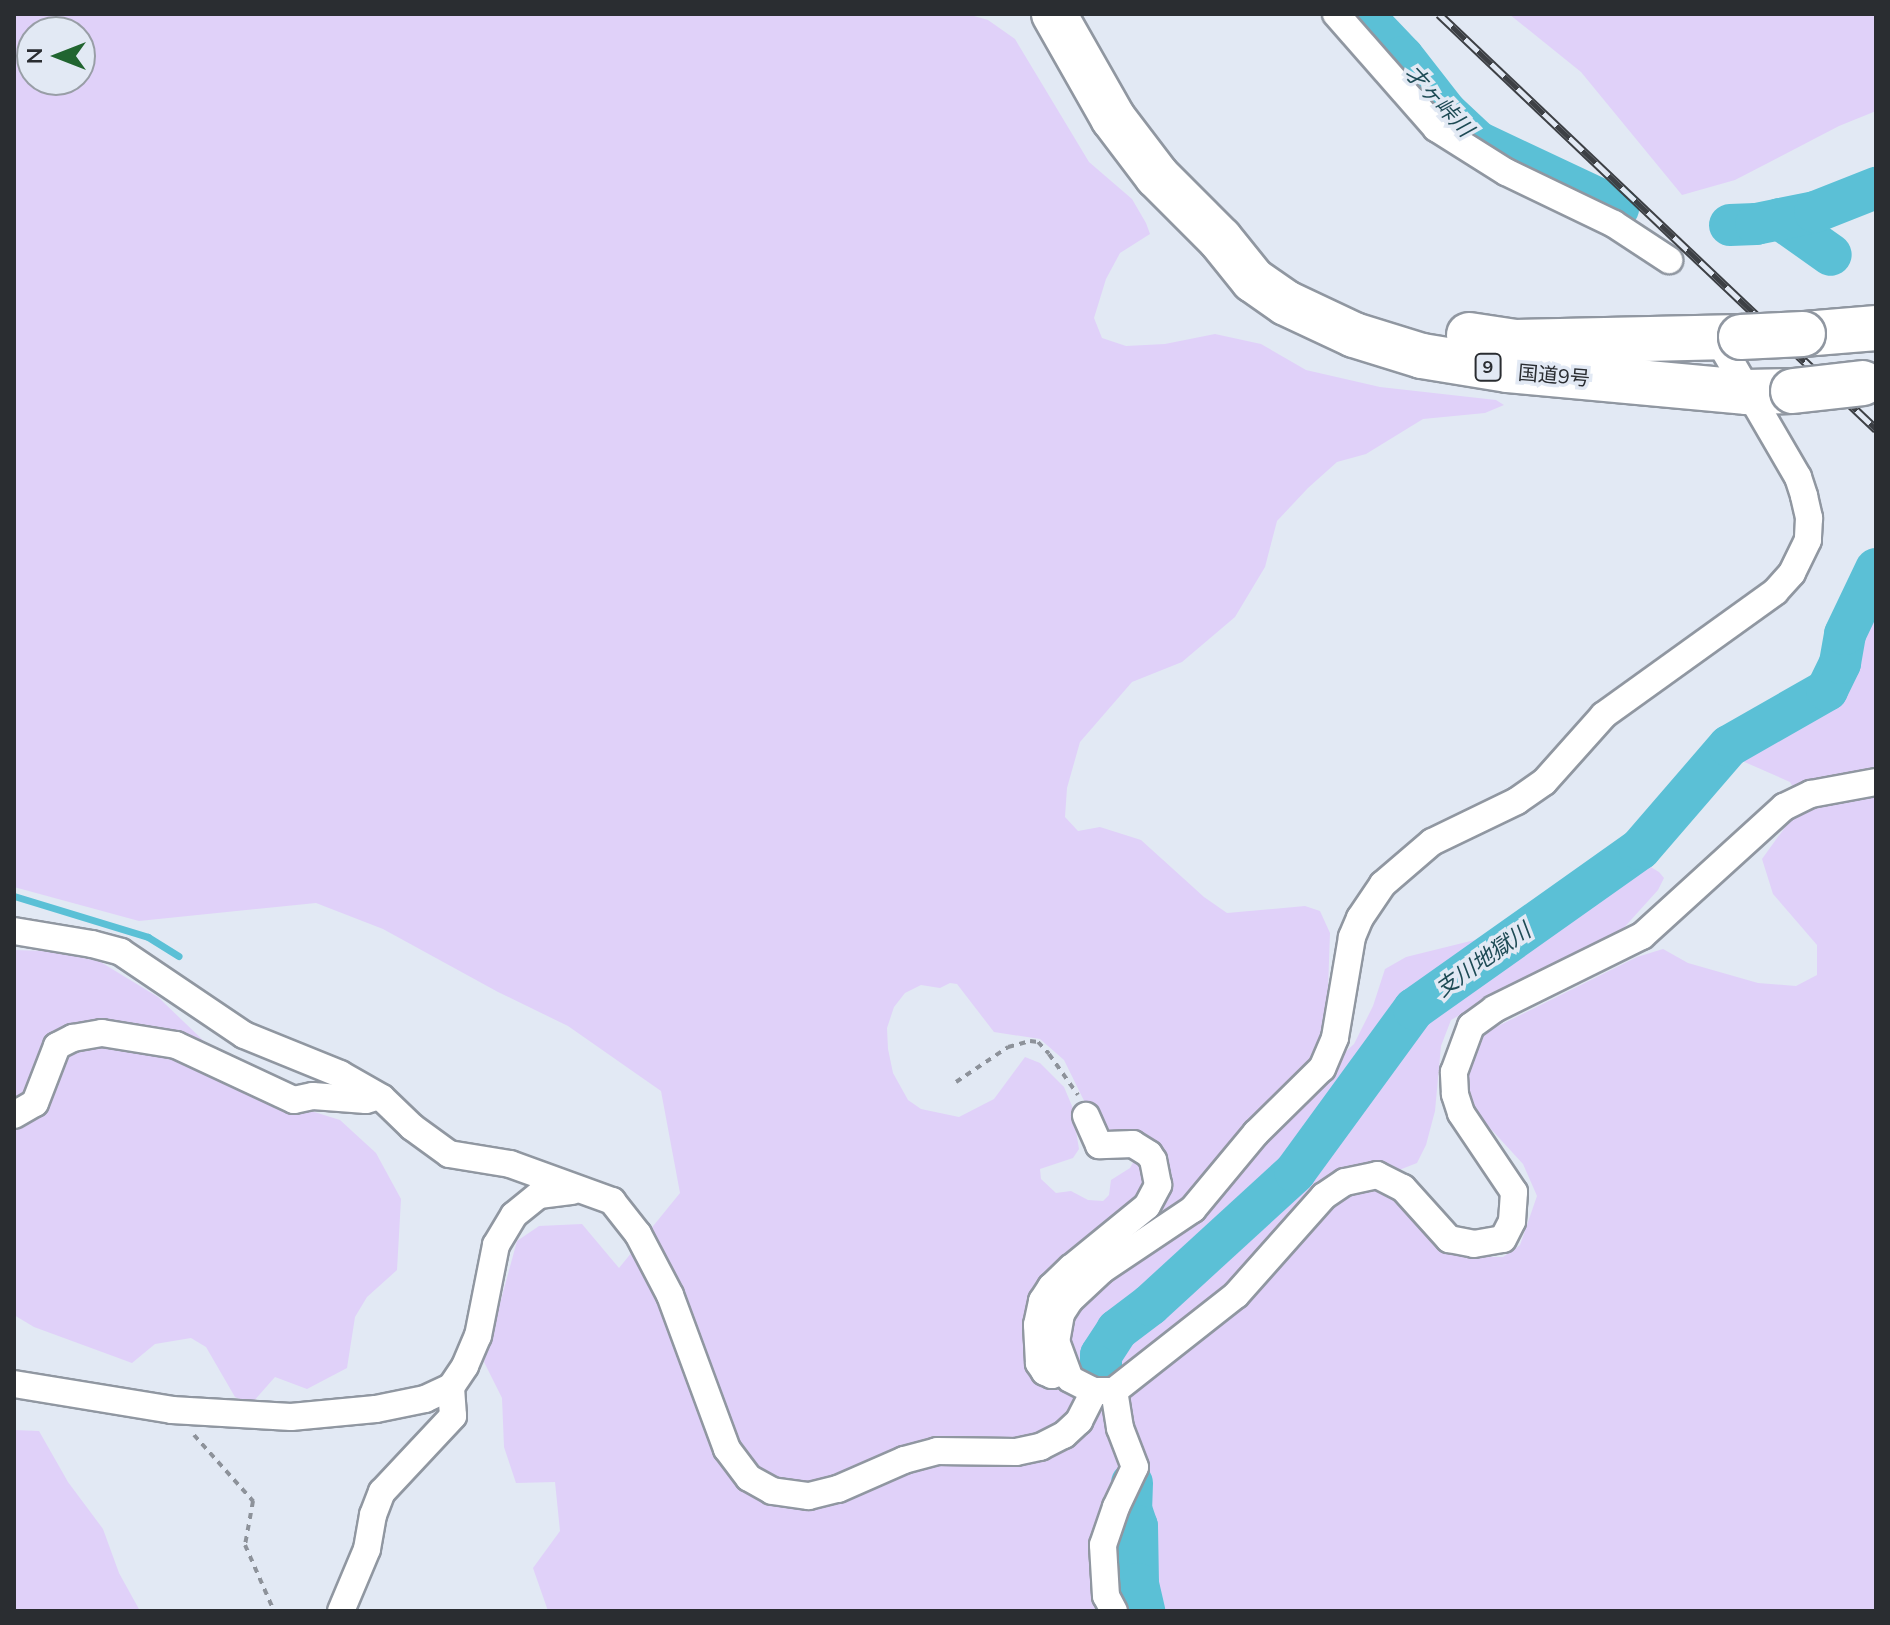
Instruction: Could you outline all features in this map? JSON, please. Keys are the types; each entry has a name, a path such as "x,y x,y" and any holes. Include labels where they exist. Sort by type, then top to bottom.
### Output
{"highway":[{"name":"国道9号","path":"1054,14 1113,118 1157,176 1220,239 1253,280 1286,303 1354,335 1422,356 1508,370 1747,392 1793,391 1870,381"},
{"name":"国道9号","path":"1220,239 1266,269 1330,299 1417,328 1515,342 1729,337 1876,328"}],"street":[{"path":"1336,14 1436,128 1506,172 1614,224 1669,260"},
{"path":"1114,1611 1106,1596 1103,1545 1135,1467 1104,1391 1070,1379 1065,1370 1056,1341 1061,1314 1070,1300 1102,1270 1193,1209 1256,1133 1322,1068 1335,1038 1352,937 1360,918 1383,884 1432,842 1517,801 1544,782 1604,715 1775,592 1792,573 1808,540 1809,518 1804,496 1798,477 1747,392 1729,337"},
{"path":"14,931 121,952 244,1035 340,1074 380,1096 449,1154 510,1164 612,1201 638,1234 670,1295 727,1449 749,1478 772,1491 809,1496 838,1489 904,1460 937,1451 1016,1452 1040,1447 1064,1435 1104,1391 1236,1295 1324,1196 1345,1182 1377,1175 1403,1188 1449,1239 1474,1244 1503,1239 1512,1221 1514,1192 1461,1113 1455,1094 1454,1072 1471,1026 1494,1009 1642,936 1784,807 1811,794 1876,782"},
{"path":"14,1115 35,1103 57,1046 73,1038 102,1033 176,1045 294,1100 313,1096 366,1100 380,1096"},
{"path":"1065,1370 1052,1375 1045,1372 1039,1363 1037,1325 1042,1301 1051,1287 1071,1268 1147,1206 1158,1185 1149,1154 1133,1144 1099,1145 1086,1116"},
{"path":"341,1611 367,1549 373,1515 382,1492 453,1416 451,1387 478,1336 496,1245 514,1215 539,1195 576,1190"},
{"path":"14,1384 172,1410 291,1417 376,1409 425,1399 451,1387"}],"path":[{"path":"956,1082 1021,1041 1038,1042 1074,1088 1086,1116"},
{"path":"172,1410 253,1501 245,1545 274,1611"}],"shaded area":[{"path":"14,14 967,14 988,20 1015,39 1089,162 1132,199 1150,234 1120,253 1106,279 1094,318 1102,338 1126,346 1165,344 1215,334 1261,344 1306,370 1380,387 1496,400 1504,405 1485,413 1423,419 1366,454 1337,462 1277,521 1265,567 1235,617 1182,662 1132,682 1080,742 1067,788 1065,817 1078,831 1100,827 1141,840 1204,897 1227,913 1305,906 1320,911 1330,933 1327,1017 1339,1058 1354,1044 1373,1006 1385,969 1406,957 1507,932 1564,909 1602,880 1632,867 1649,866 1664,878 1658,890 1621,931 1532,974 1451,1020 1441,1046 1435,1111 1426,1145 1417,1163 1394,1172 1402,1199 1438,1246 1470,1257 1503,1257 1520,1245 1537,1196 1523,1164 1479,1116 1466,1089 1468,1061 1482,1034 1637,957 1663,949 1688,963 1758,983 1796,986 1817,975 1817,945 1773,894 1762,859 1796,812 1796,793 1790,782 1740,760 1734,750 1839,687 1852,633 1876,583 1876,1611 548,1611 533,1568 560,1531 555,1482 516,1483 504,1447 502,1398 484,1362 517,1241 539,1226 582,1224 619,1268 680,1193 661,1091 568,1026 383,929 316,903 139,921 14,887","holes":["950,983 957,984 994,1032 1040,1039 1064,1060 1092,1117 1135,1159 1130,1168 1111,1180 1109,1195 1103,1201 1088,1200 1071,1191 1056,1193 1041,1179 1040,1169 1073,1158 1079,1149 1072,1106 1064,1087 1040,1063 1025,1057 994,1099 959,1117 921,1109 908,1100 893,1073 888,1049 887,1028 894,1007 905,993 921,985 940,988"]},
{"path":"1509,14 1876,14 1876,111 1839,126 1735,180 1682,195 1581,72"},
{"path":"14,950 46,951 99,961 158,997 209,1046 246,1070 279,1101 340,1120 376,1153 401,1199 397,1270 367,1297 355,1317 347,1368 307,1389 275,1377 251,1404 235,1397 206,1347 191,1338 155,1344 132,1363 34,1327 14,1315"},
{"path":"14,1430 39,1431 68,1482 103,1529 119,1573 140,1611 14,1611"}],"waterway":[{"name":"才ヶ峠川","path":"1362,14 1403,57 1446,112 1478,142 1618,208"},
{"name":"才ヶ峠川","path":"1730,225 1756,224 1815,212 1876,188"},
{"name":"支川地獄川","path":"1780,219 1831,255"},
{"name":"支川地獄川","path":"1101,1373 1101,1355 1117,1330 1150,1305 1295,1172 1414,1009 1640,849 1729,746 1827,690 1840,663 1845,634 1876,569"},
{"path":"14,896 148,937 179,956"},
{"name":"支川地獄川","path":"1132,1483 1131,1509 1137,1526 1138,1584 1144,1611"}],"railway":[{"path":"1439,14 1876,429"}]}
